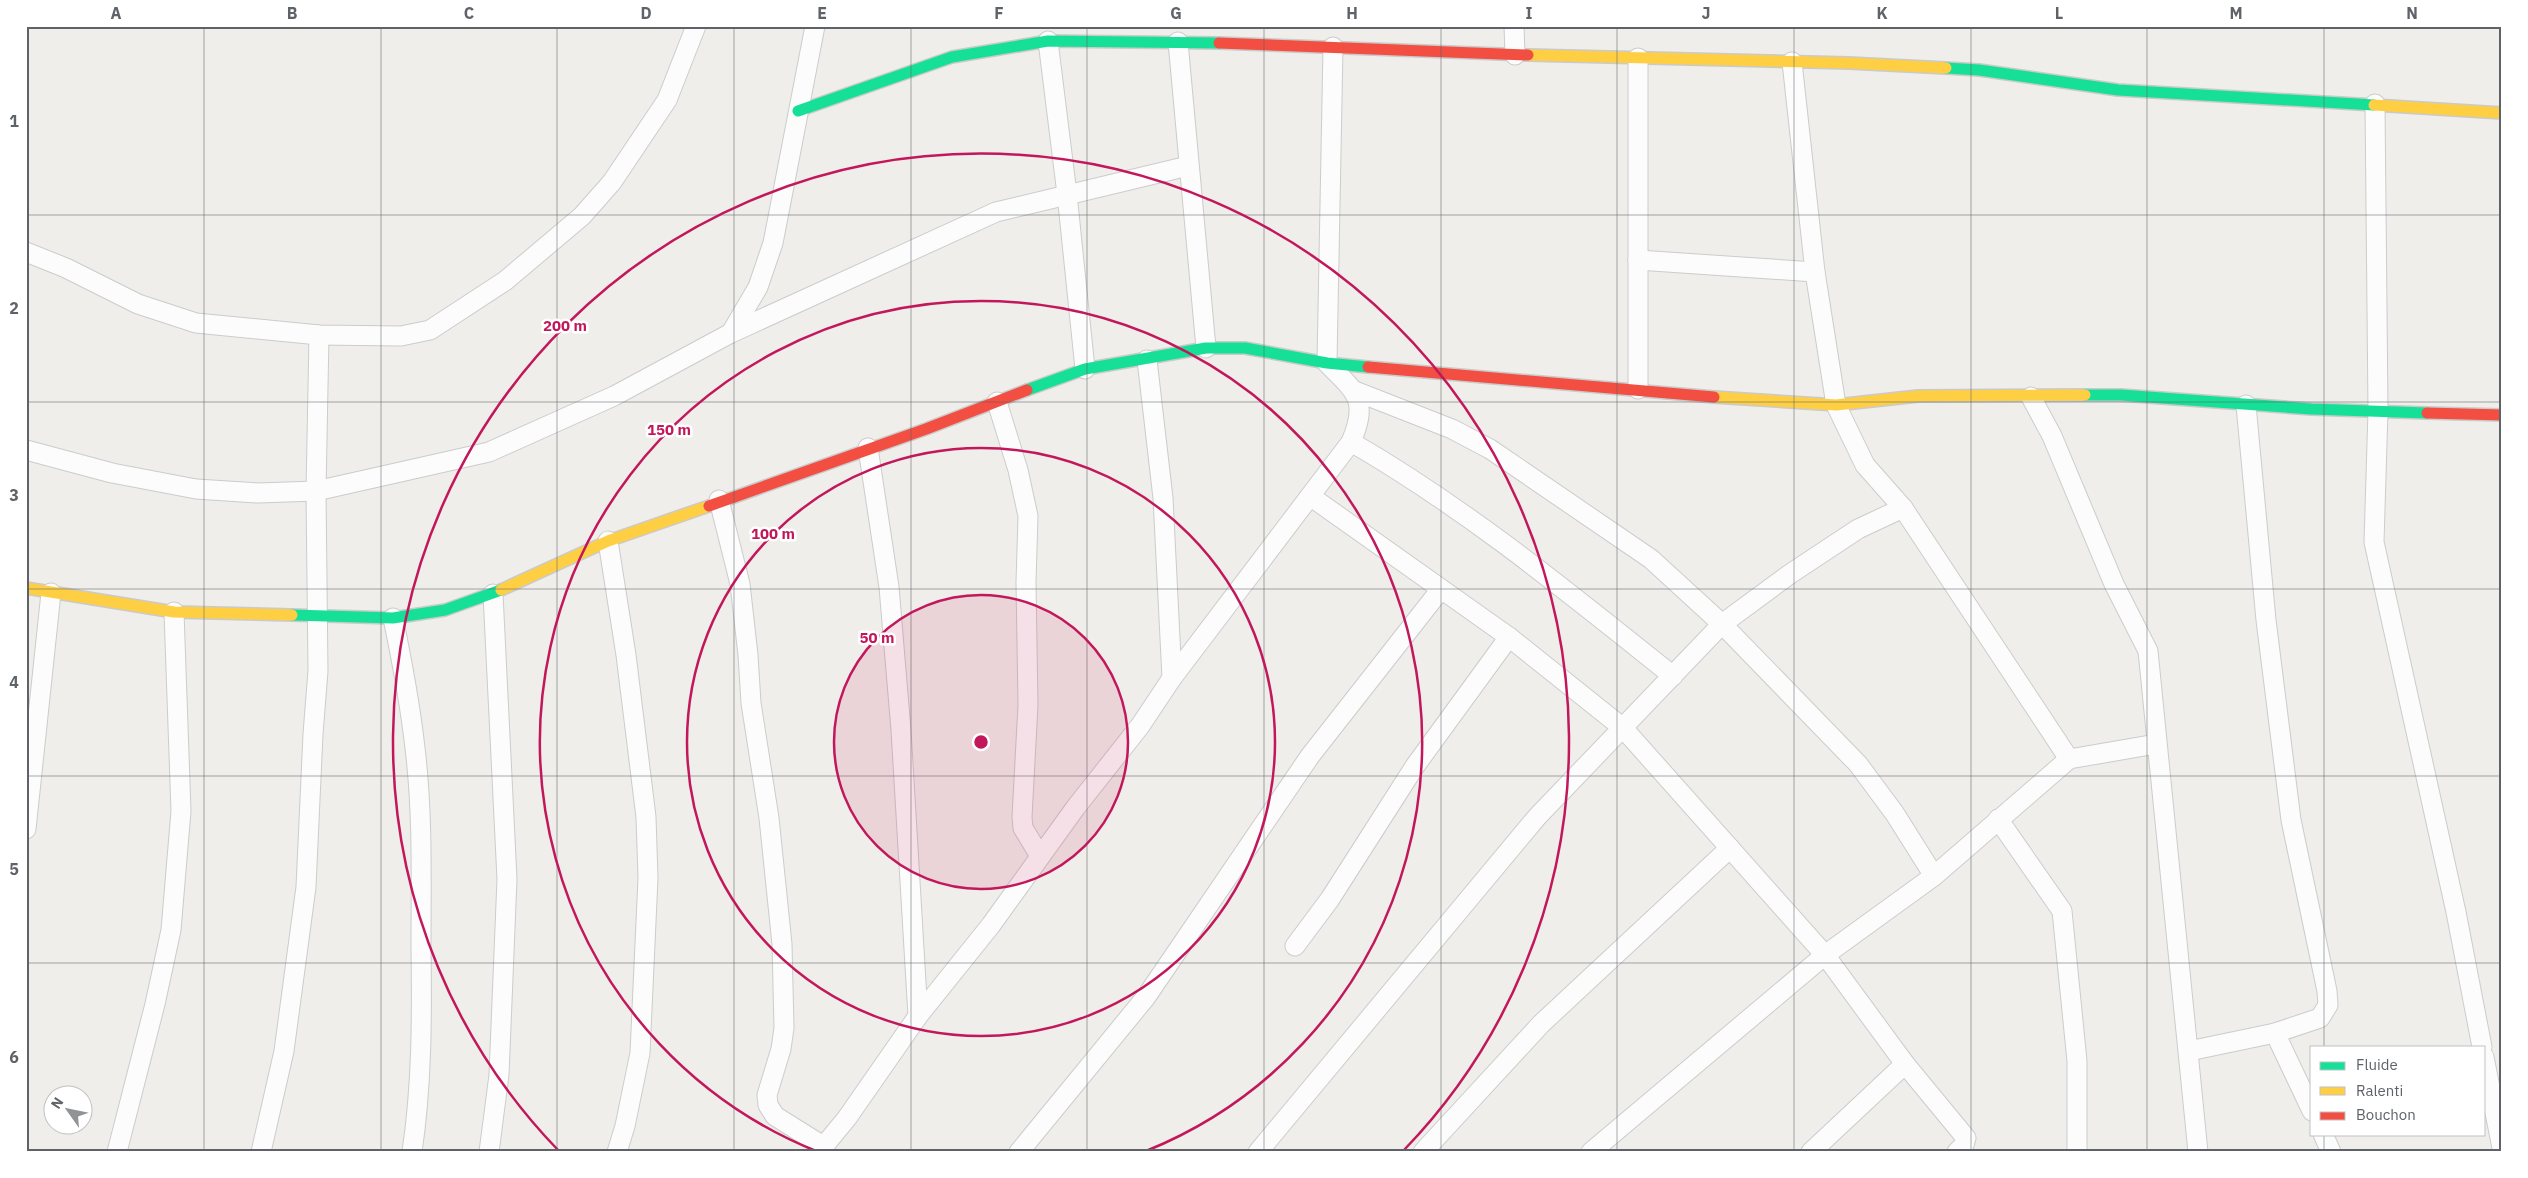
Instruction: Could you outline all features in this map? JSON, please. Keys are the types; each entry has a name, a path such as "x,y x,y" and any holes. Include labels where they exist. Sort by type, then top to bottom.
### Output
{"street":[{"path":"26,252 66,268 138,304 196,323 319,335 401,336 430,330 505,281 582,216 612,182 667,100 696,26"},
{"path":"731,333 758,287 773,243 815,26"},
{"path":"1514,26 1515,55"},
{"path":"798,111 952,57 1048,41 1178,42 1979,70 2118,90 2502,113 2502,120"},
{"path":"1048,41 1067,194 1085,369"},
{"path":"1178,42 1206,348"},
{"path":"1333,47 1327,363 1355,391 1452,429 1490,449 1651,559 1722,624 1858,764 1895,814 1934,876"},
{"path":"1638,58 1638,389"},
{"path":"1792,62 1815,272 1836,405 1865,465 1903,508 2069,759"},
{"path":"2375,104 2378,411 2374,542 2456,912 2482,1046"},
{"path":"26,450 112,473 196,489 258,493 316,491 489,452 614,396 731,333 996,212 1188,166"},
{"path":"1638,260 1815,272"},
{"path":"261,1152 284,1051 306,886 318,671 316,491 319,335"},
{"path":"26,588 174,612 393,618 445,610 493,594 608,541 719,500 926,429 1085,369 1147,360 1206,348 1245,348 1327,363 1583,387 1638,389 1753,401 1836,405 1918,396 2121,396 2246,405 2502,415"},
{"path":"1147,360 1163,498 1172,678"},
{"path":"719,500 740,584 751,703 768,818 782,944 784,1028 782,1049 767,1095 768,1105 775,1116 821,1149 847,1118 918,1016 991,925 1040,856 1140,726 1172,678 1352,442 1360,421 1360,408 1355,391"},
{"path":"2031,397 2052,436 2114,584 2148,650 2198,1152"},
{"path":"998,402 1018,470 1028,516 1026,582 1028,705 1022,817 1023,828 1040,856"},
{"path":"2189,1051 2275,1033 2320,1018 2328,1005 2327,991 2291,820 2266,620 2246,405"},
{"path":"1352,442 1411,477 1488,531 1673,676"},
{"path":"868,448 889,587 900,711 918,1016"},
{"path":"1310,496 1509,637 1623,728 1825,955 1905,1064 1966,1138 1964,1145 1957,1152"},
{"path":"1258,1152 1537,817 1722,624 1833,545 1858,529 1903,508"},
{"path":"608,541 646,817 648,878 640,1053 625,1126 617,1152"},
{"path":"1019,1152 1146,997 1299,772 1441,589"},
{"path":"26,830 51,593"},
{"path":"489,1152 499,1075 507,879 493,594"},
{"path":"117,1152 155,1004 171,930 181,811 174,612"},
{"path":"393,618 411,715 419,817 422,997 416,1122 412,1152"},
{"path":"1295,946 1330,899 1441,728 1509,637"},
{"path":"1591,1152 1825,955 1934,876 2069,759 2156,744"},
{"path":"1998,819 2062,911 2077,1061 2077,1152"},
{"path":"1423,1152 1541,1024 1730,848"},
{"path":"2275,1033 2310,1107"},
{"path":"1811,1152 1905,1064"},
{"path":"2486,1067 2502,1148"},
{"path":"2324,1136 2331,1152"}],"traffic: fast":[{"path":"798,111 952,57 1048,41 1219,43"},
{"path":"1946,68 1979,70 2118,90 2374,105"},
{"path":"1027,390 1085,369 1206,348 1245,348 1327,363 1368,367"},
{"path":"2085,395 2121,395 2311,409 2427,413"},
{"path":"292,615 393,618 445,610 501,590"}],"traffic: slow":[{"path":"1528,55 1849,63 1946,68"},
{"path":"2374,105 2502,113"},
{"path":"1714,397 1836,405 1918,396 2085,395"},
{"path":"501,590 608,541 709,506"},
{"path":"26,588 174,612 292,615"}],"traffic: jam":[{"path":"1219,43 1528,55"},
{"path":"1368,367 1714,397"},
{"path":"709,506 926,429 1027,390"},
{"path":"2427,413 2502,415"}]}
